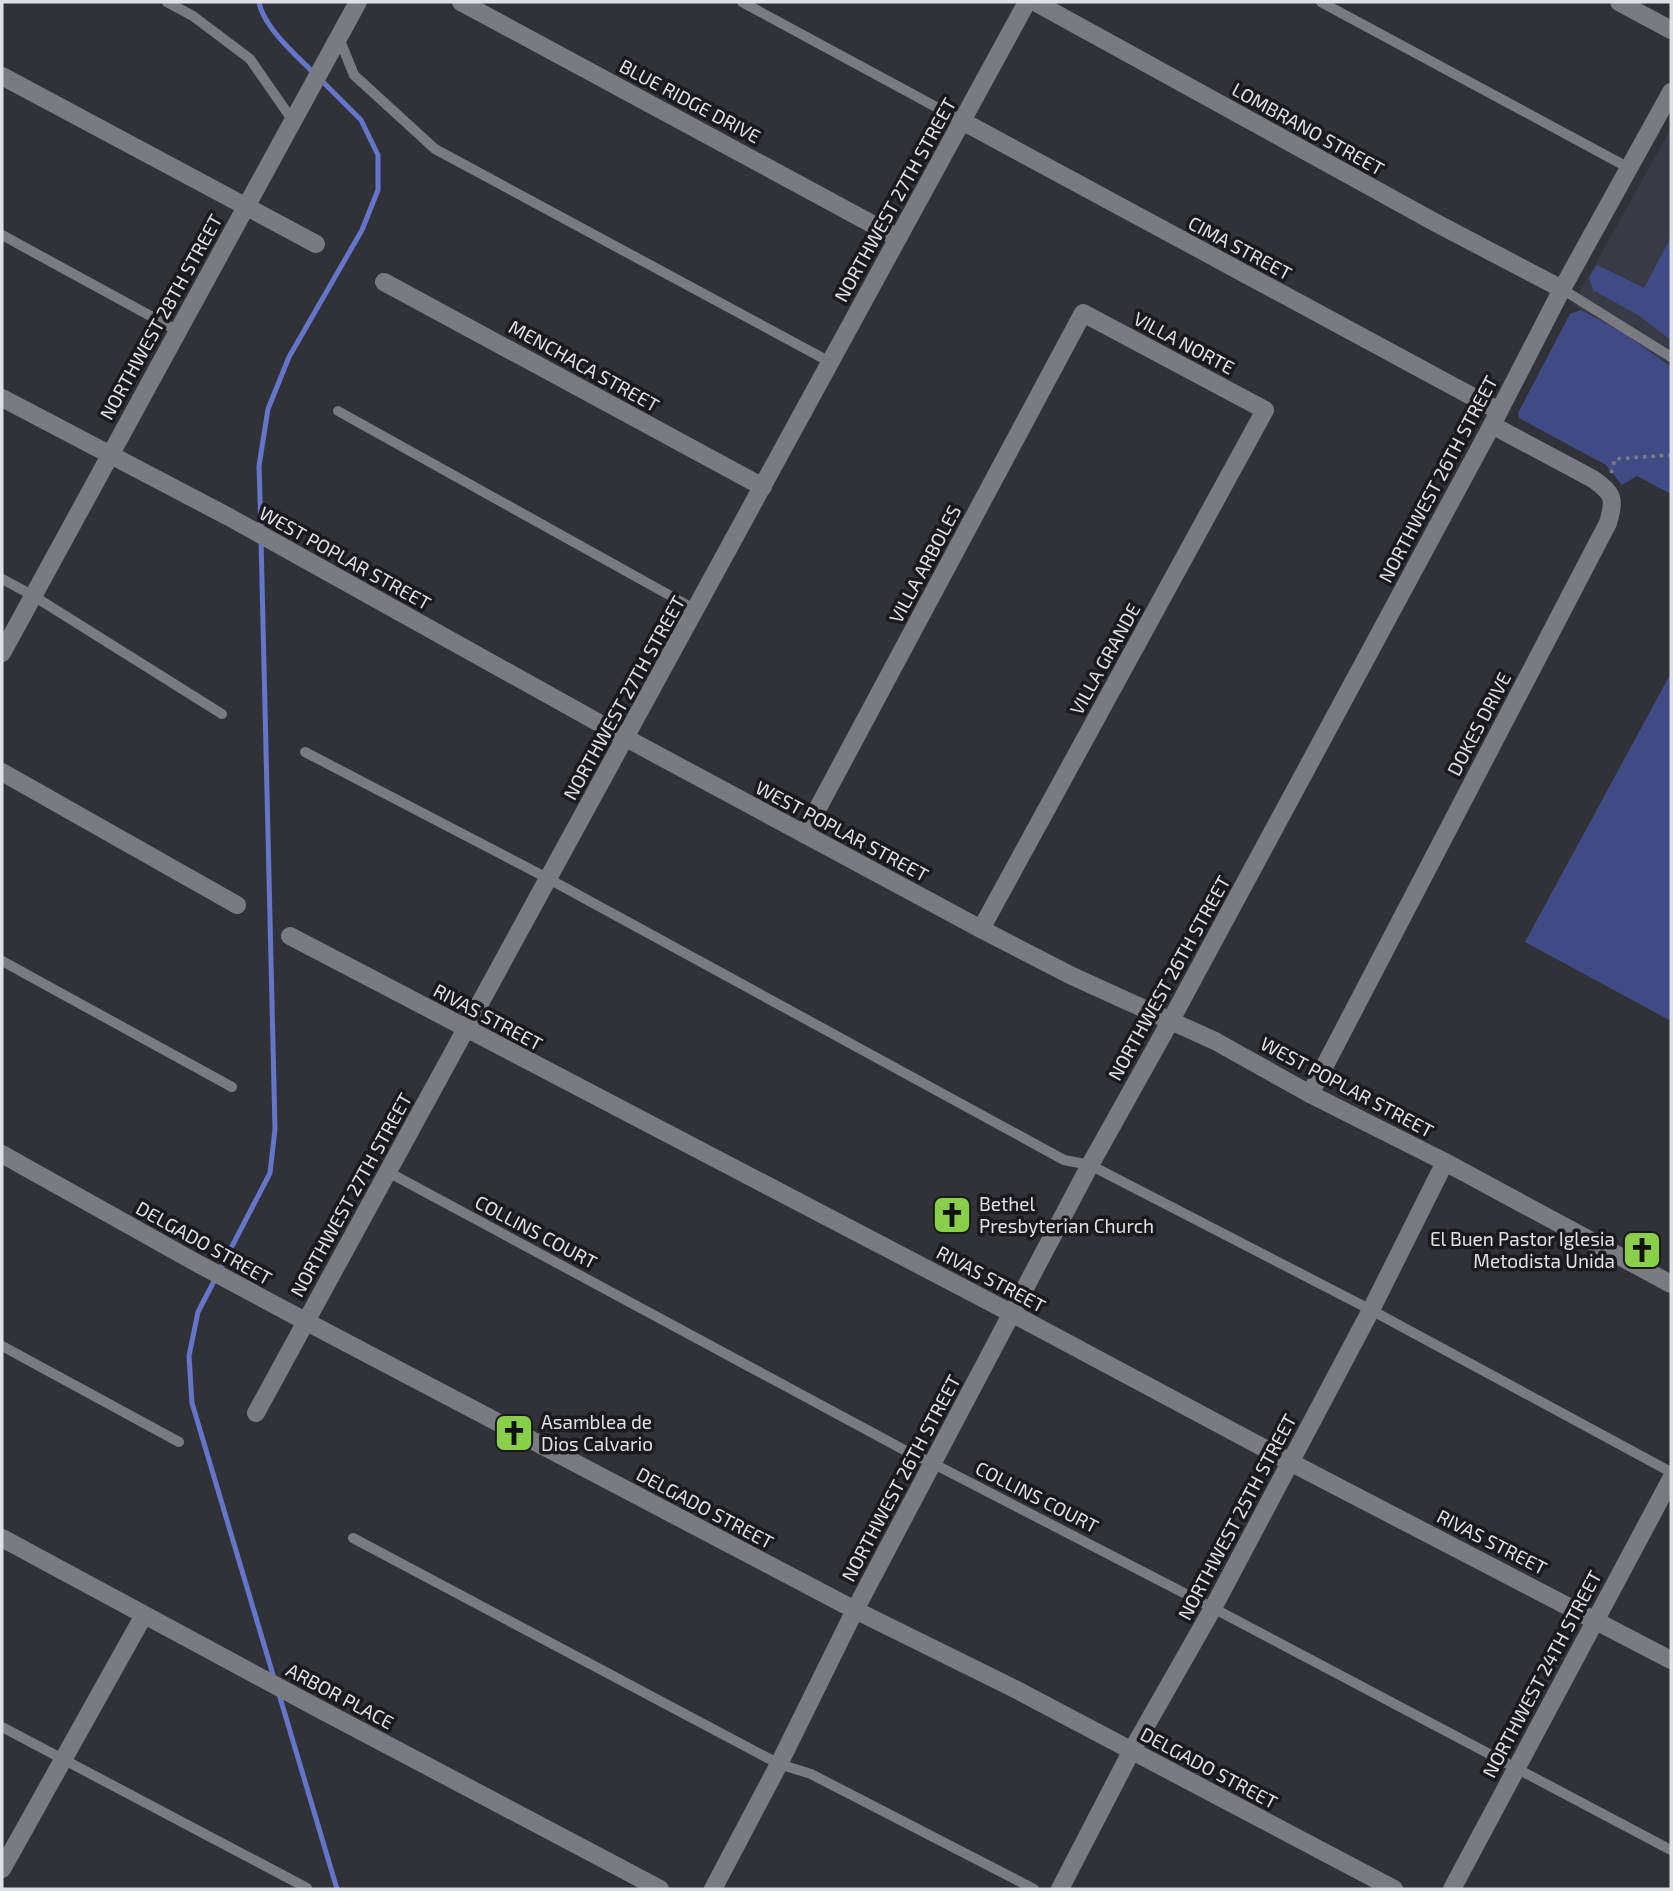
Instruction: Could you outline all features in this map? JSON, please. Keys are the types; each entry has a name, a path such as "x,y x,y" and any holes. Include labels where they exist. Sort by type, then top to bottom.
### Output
{"street":[{"name":"NORTHWEST 28TH STREET","path":"2,653 358,2"},
{"name":"BLUE RIDGE DRIVE","path":"461,2 898,238"},
{"name":"NORTHWEST 27TH STREET","path":"256,1413 1027,2"},
{"name":"LOMBRANO STREET","path":"1035,2 1438,224 1562,289"},
{"path":"1619,2 1671,30"},
{"path":"2,76 316,244"},
{"name":"NORTHWEST 26TH STREET","path":"713,1889 932,1462 1090,1165 1171,1020 1496,418 1562,289 1671,92"},
{"name":"CIMA STREET","path":"962,121 1496,418"},
{"name":"MENCHACA STREET","path":"384,282 763,487"},
{"name":"VILLA NORTE","path":"1083,313 1265,410"},
{"name":"VILLA ARBOLES","path":"804,835 1083,313"},
{"name":"WEST POPLAR STREET","path":"2,398 229,517 626,738 981,929 1072,976 1215,1041 1671,1284"},
{"name":"VILLA GRANDE","path":"981,929 1265,410"},
{"path":"1496,418 1606,488"},
{"name":"DOKES DRIVE","path":"1310,1094 1608,523 1613,500 1606,488"},
{"path":"2,772 237,905"},
{"name":"RIVAS STREET","path":"290,936 1671,1660"},
{"name":"DELGADO STREET","path":"2,1154 249,1292 1394,1889"},
{"name":"NORTHWEST 25TH STREET","path":"1060,1889 1131,1752 1213,1608 1371,1310 1445,1162"},
{"name":"NORTHWEST 24TH STREET","path":"1452,1889 1671,1479"},
{"name":"ARBOR PLACE","path":"2,1538 660,1889"},
{"path":"2,1869 144,1615"}],"lane":[{"path":"167,2 193,16 250,59 293,121"},
{"path":"742,2 962,121"},
{"path":"1321,2 1629,168"},
{"path":"335,44 354,75 435,149 830,362"},
{"path":"2,235 178,331"},
{"path":"1562,289 1671,357"},
{"path":"338,411 696,610"},
{"path":"2,579 222,714"},
{"path":"305,752 549,879 1064,1160 1090,1165 1371,1310 1671,1472"},
{"path":"2,961 232,1087"},
{"name":"COLLINS COURT","path":"388,1172 908,1452 1213,1608 1671,1850"},
{"path":"2,1346 180,1442"},
{"path":"353,1538 779,1764 811,1774 1034,1889"},
{"path":"2,1727 307,1888"}],"path":[{"path":"1606,488 1615,460 1671,455"}],"shaded area":[{"path":"1671,129 1671,367 1624,333 1573,304"},
{"path":"1671,237 1671,340 1638,315 1593,290 1589,277 1597,265 1644,288"},
{"path":"1581,310 1624,333 1671,367 1671,494 1637,476 1622,485 1606,465 1519,418 1518,413 1570,314"},
{"path":"1671,673 1671,1021 1525,942"}],"waterway":[{"path":"259,2 273,31 314,73"},
{"path":"261,529 259,466 268,409 289,357 362,230 378,190 378,155 361,120 321,80"},
{"path":"261,539 275,1129 270,1173 198,1312 189,1356 192,1403 274,1678"},
{"path":"279,1694 337,1889"}],"place":[{"name":"Bethel Presbyterian Church","path":"952,1215"},
{"name":"El Buen Pastor Iglesia Metodista Unida","path":"1642,1250"},
{"name":"Asamblea de Dios Calvario","path":"514,1433"}]}
